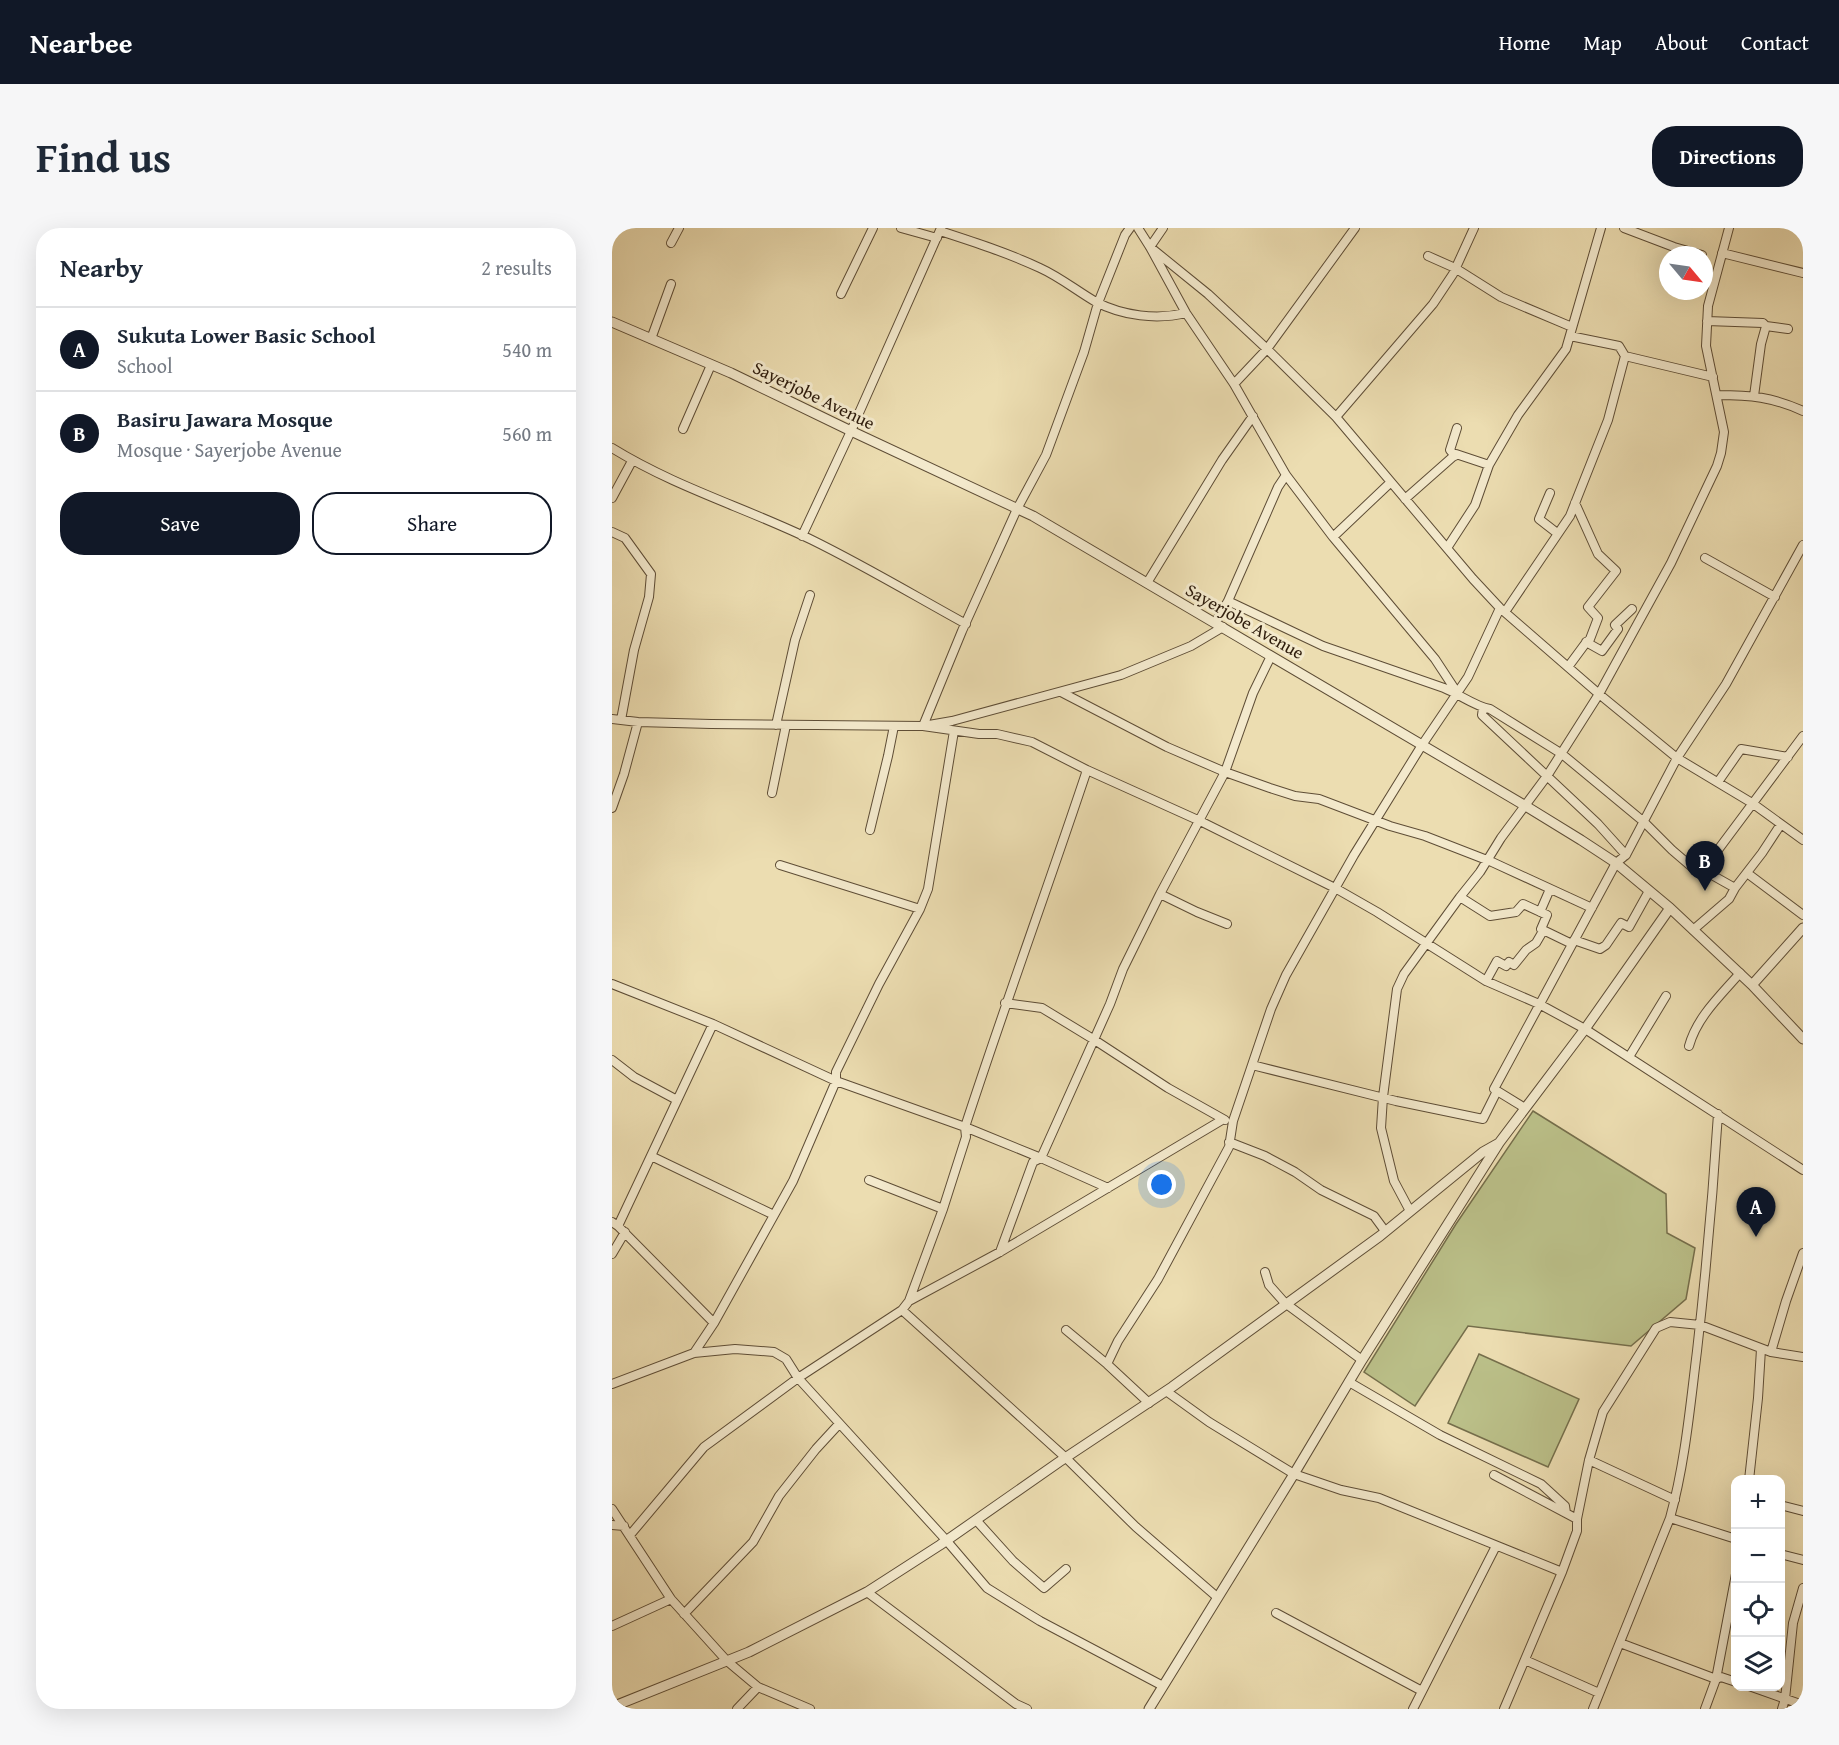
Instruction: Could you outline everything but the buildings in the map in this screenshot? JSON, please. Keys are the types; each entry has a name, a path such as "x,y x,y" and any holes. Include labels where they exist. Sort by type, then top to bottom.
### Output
{"street":[{"path":"671,243 679,228"},
{"path":"841,294 873,228"},
{"path":"901,228 939,232 999,250 1042,269 1098,303 1134,315 1168,317 1186,313"},
{"path":"923,726 1017,508 1046,455 1084,352 1098,303 1125,235 1130,228"},
{"path":"1138,228 1186,313 1253,416 1286,475 1333,537 1435,658 1458,694"},
{"path":"1150,247 1163,228"},
{"path":"1233,384 1267,349 1355,228"},
{"path":"1336,417 1433,304 1455,268 1474,228"},
{"path":"1447,548 1475,506 1489,465 1518,415 1566,349 1601,228"},
{"path":"1624,228 1671,246"},
{"path":"1410,1211 1394,1181 1381,1128 1396,989 1404,974 1480,872 1547,776 1599,694 1671,563 1717,466 1724,432 1706,346 1707,321 1708,306 1729,228"},
{"path":"802,536 939,232"},
{"path":"1150,247 1208,294 1336,417 1473,579 1503,610 1677,758 1752,803 1802,838"},
{"path":"1428,256 1455,268 1501,297 1572,327"},
{"path":"1713,256 1803,273"},
{"path":"651,339 671,284"},
{"path":"1707,321 1763,323 1766,326 1788,329"},
{"name":"Sayerjobe Avenue","path":"612,322 731,373 1017,508 1422,744 1581,840 1616,864 1670,908 1740,973 1803,1039"},
{"path":"1754,396 1761,344 1766,326"},
{"path":"1569,336 1619,346 1625,356 1713,377"},
{"path":"1107,1364 1118,1341 1158,1279 1229,1147 1233,1121 1271,1009 1286,975 1335,888 1422,744 1458,694 1503,610 1570,516 1608,420 1625,356"},
{"path":"683,429 711,365"},
{"path":"1717,395 1772,399 1803,411"},
{"path":"1147,583 1222,460 1253,416"},
{"path":"1455,456 1450,450 1457,428"},
{"path":"612,448 673,480 802,536 966,624"},
{"path":"1405,499 1456,454 1489,465"},
{"path":"612,498 633,461"},
{"path":"923,726 952,721 1121,675 1191,646 1219,625 1227,601 1286,475"},
{"path":"1333,537 1390,482"},
{"path":"1550,493 1539,519 1557,533"},
{"path":"1568,667 1590,639 1598,618 1588,607 1616,571 1598,554 1575,503"},
{"path":"612,532 625,538 651,574 649,597 616,719 638,722 923,726 979,734 997,734 1032,742 1087,771 1200,822 1335,888 1427,942 1486,981 1539,1004 1585,1029 1803,1170"},
{"path":"1525,1108 1494,1089 1616,864 1626,855 1677,758 1726,684 1803,545"},
{"path":"1705,558 1775,597"},
{"path":"776,725 795,640 810,596"},
{"path":"1227,601 1323,646 1458,694 1483,708 1490,709 1562,754 1644,822 1672,850 1700,873 1803,736"},
{"path":"1586,642 1602,651 1618,629 1615,625 1632,609"},
{"path":"1000,1252 1033,1162 1041,1158 1124,969 1160,894 1225,772 1252,693 1271,656"},
{"path":"1060,692 1167,747 1225,772 1295,796 1319,800 1425,836 1488,860 1592,908"},
{"path":"1483,708 1482,716 1598,824 1626,855"},
{"path":"612,808 638,722"},
{"path":"772,793 786,725"},
{"path":"870,830 894,726"},
{"path":"694,1353 714,1323 793,1181 836,1081 836,1072 879,984 920,909 928,889 954,731"},
{"path":"1718,782 1741,749 1788,757"},
{"path":"630,1535 704,1447 798,1378 902,1310 909,1301 943,1209 966,1137 965,1127 1005,1003 1034,928 1087,771"},
{"path":"1693,930 1729,899 1781,824"},
{"path":"780,865 920,909"},
{"path":"1703,870 1735,888"},
{"path":"1747,873 1803,915"},
{"path":"1540,912 1550,889"},
{"path":"1460,897 1490,916 1516,912 1523,904 1547,915 1540,929 1543,931 1600,949 1606,945 1621,923 1629,927 1649,891"},
{"path":"1160,894 1227,924"},
{"path":"1149,1709 1362,1360 1499,1143 1585,1029 1670,908"},
{"path":"1752,985 1803,928"},
{"path":"1486,981 1497,962 1506,966 1509,963 1514,965 1526,950 1536,943 1543,931"},
{"path":"1689,1046 1692,1034 1704,1014 1740,973"},
{"path":"612,984 713,1024 836,1081 965,1127 1108,1188"},
{"path":"1629,1057 1666,996"},
{"path":"1005,1003 1042,1008 1094,1039 1168,1089 1222,1120 1233,1121"},
{"path":"713,1024 651,1156 615,1224 714,1323"},
{"path":"612,1060 634,1077 677,1100"},
{"path":"1252,1065 1396,1101 1483,1119 1497,1091"},
{"path":"1593,1709 1670,1518 1675,1500 1688,1431 1700,1325 1712,1214 1718,1114"},
{"path":"909,1301 1000,1252 1222,1120"},
{"path":"1229,1142 1264,1156 1321,1190 1374,1216 1385,1231"},
{"path":"612,1707 749,1652 867,1592 1166,1391 1385,1231 1483,1152 1499,1143"},
{"path":"651,1156 774,1215"},
{"path":"869,1180 943,1209"},
{"path":"612,1254 625,1233"},
{"path":"1771,1352 1803,1253"},
{"path":"1265,1272 1269,1285 1285,1303 1362,1360"},
{"path":"902,1310 1066,1458 1136,1527 1217,1597"},
{"path":"1504,1709 1577,1531 1577,1519 1589,1460 1603,1413 1656,1328 1670,1322 1700,1325 1761,1349 1803,1357"},
{"path":"1066,1330 1149,1403"},
{"path":"612,1384 694,1353 735,1349 774,1352 786,1359 798,1378 987,1588 1040,1621 1163,1686"},
{"path":"1749,1475 1761,1349"},
{"path":"1349,1382 1440,1435 1541,1484 1564,1506 1566,1513"},
{"path":"1166,1391 1209,1422 1294,1474 1341,1490 1378,1498 1562,1572"},
{"path":"684,1614 753,1542 779,1496 839,1424"},
{"path":"1589,1460 1675,1500"},
{"path":"1494,1475 1577,1519"},
{"path":"1785,1506 1803,1511"},
{"path":"612,1509 671,1599 727,1661 758,1687 810,1709"},
{"path":"1670,1518 1731,1537"},
{"path":"976,1520 1013,1561 1044,1588 1066,1569"},
{"path":"612,1525 624,1526"},
{"path":"1413,1709 1496,1546"},
{"path":"1785,1555 1803,1560"},
{"path":"1705,1709 1716,1679 1734,1583"},
{"path":"1782,1709 1793,1623 1803,1588"},
{"path":"867,1592 1016,1704 1026,1709"},
{"path":"612,1626 671,1599"},
{"path":"1276,1613 1422,1691"},
{"path":"1793,1623 1803,1628"},
{"path":"1620,1643 1716,1679 1721,1677 1731,1680"},
{"path":"1525,1660 1599,1693"},
{"path":"737,1709 758,1687"},
{"path":"1763,1691 1803,1705"}],"green space":[{"path":"1533,1111 1666,1194 1667,1233 1695,1248 1686,1299 1631,1346 1468,1326 1415,1406 1364,1372 1456,1224"},
{"path":"1479,1354 1579,1399 1548,1467 1448,1423"}],"place":[{"name":"Basiru Jawara Mosque","path":"1705,891"},
{"name":"Sukuta Lower Basic School","path":"1756,1237"}]}
